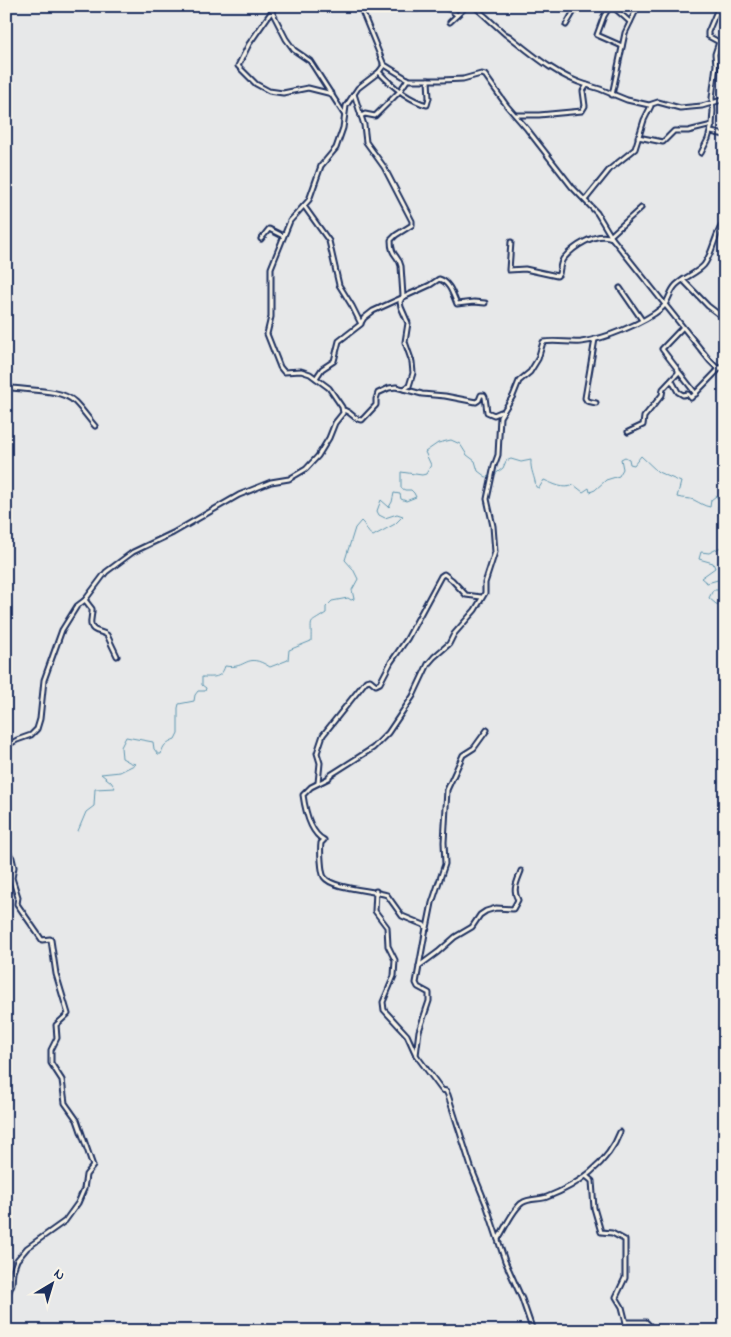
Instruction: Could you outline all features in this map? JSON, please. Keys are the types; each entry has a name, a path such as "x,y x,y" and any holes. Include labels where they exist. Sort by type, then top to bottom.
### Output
{"street":[{"path":"269,6 286,39 294,50 310,61 345,114"},
{"path":"360,6 383,64 408,79 463,78 483,74 572,187 596,213 611,237 682,328 710,362 716,367 725,368"},
{"path":"406,6 417,10 429,6"},
{"path":"438,6 451,10 457,15"},
{"path":"450,22 467,6"},
{"path":"474,6 505,34 547,65 587,86 600,88 612,95 645,105 652,105 658,102 680,108 712,104 725,99"},
{"path":"566,25 577,6"},
{"path":"622,46 597,34 604,16 611,6 630,22"},
{"path":"612,95 622,46 638,6"},
{"path":"701,153 712,125 716,52 719,41 708,36 708,32 719,6"},
{"path":"272,11 249,44 238,66 256,84 269,91 283,94 308,88 332,94"},
{"path":"383,64 379,72 363,84 346,106 339,141 333,153 321,166 309,200 290,222 271,268 271,317 267,334 275,356 284,372 307,372 329,388 343,410 348,411 358,420 362,420 376,404 379,392 394,386 476,402 481,395 484,395 486,397 487,412 494,415 501,412 513,396 519,381 530,372 538,359 543,342 580,342 595,339 626,328 657,311 665,304 670,292 683,280 702,268 708,260 720,227 725,221"},
{"path":"379,72 400,91 416,101 427,105 429,98 428,80"},
{"path":"361,116 365,114 375,116 400,91 408,79"},
{"path":"516,115 582,111 585,106 583,91 587,86"},
{"path":"354,94 365,128 366,142 384,167 412,221 411,226 391,240 392,252 400,262 403,296 400,307 409,326 405,342 412,362 413,373 410,386 412,391"},
{"path":"585,200 610,169 635,149 646,116 652,105"},
{"path":"638,137 664,142 674,131 688,131 712,125"},
{"path":"710,132 725,135"},
{"path":"304,206 326,235 339,285 361,323"},
{"path":"511,242 509,270 525,269 557,276 563,260 580,245 594,238 611,237 641,208"},
{"path":"260,239 269,229 283,236"},
{"path":"316,378 322,369 334,361 339,341 360,326 364,318 372,311 430,285 436,280 442,279 448,285 457,304 474,302 485,304"},
{"path":"683,280 708,306 725,319"},
{"path":"620,288 642,320"},
{"path":"682,328 662,349 696,394"},
{"path":"595,339 586,398 596,403"},
{"path":"672,381 678,392 683,395 688,394 691,398 720,368"},
{"path":"628,432 643,425 646,415 662,395 663,389 678,372"},
{"path":"404,389 410,386"},
{"path":"6,387 43,391 65,396 74,401 94,426"},
{"path":"6,746 31,735 37,729 40,719 44,680 62,630 77,606 85,600 106,572 133,552 173,533 239,495 271,482 289,480 306,469 314,462 325,445 343,410"},
{"path":"426,928 424,925 404,917 388,896 376,891 328,882 324,876 320,855 320,843 324,840 320,838 314,829 306,811 303,796 307,791 381,741 413,696 431,660 449,644 454,634 475,610 485,593 485,583 495,552 493,526 487,499 498,455 501,412"},
{"path":"318,784 320,763 317,753 323,735 366,681 370,680 376,685 380,683 442,576 444,574 451,579 469,597 481,597"},
{"path":"85,600 92,609 91,625 95,630 107,635 117,656"},
{"path":"416,1055 419,1031 430,997 428,992 416,984 432,903 445,867 446,790 463,755 474,748 487,730"},
{"path":"6,848 12,858 14,867 12,878 18,897 18,907 42,940 51,940 56,974 68,1014 56,1026 58,1038 51,1050 51,1063 62,1080 65,1103 77,1120 94,1166 86,1176 84,1189 78,1203 65,1221 27,1248 17,1260 12,1284 6,1299"},
{"path":"418,967 455,937 472,927 480,915 486,911 496,908 513,909 518,900 514,889 521,871"},
{"path":"376,891 376,911 387,927 388,946 395,960 394,976 383,1002 384,1010 406,1035 416,1055 442,1090 447,1093 471,1167 533,1331"},
{"path":"498,1239 521,1204 530,1200 548,1197 586,1176 612,1149 620,1132"},
{"path":"586,1176 592,1181 594,1208 601,1232 612,1233 625,1240 625,1278 616,1297 626,1322"},
{"path":"621,1331 626,1322"},
{"path":"626,1322 646,1322 655,1331"}],"waterway":[{"path":"78,831 86,812 94,806 95,789 115,788 101,774 120,772 136,764 122,758 121,747 126,737 153,742 154,749 158,754 161,754 164,746 175,739 178,733 179,704 194,701 198,691 205,691 206,688 202,685 202,677 219,675 225,666 233,667 256,661 270,667 288,660 289,650 311,641 311,625 313,621 326,613 326,607 332,601 348,598 354,599 352,590 358,579 353,569 345,560 355,528 361,521 373,536 395,524 403,516 397,514 385,518 379,515 377,511 381,500 389,507 394,493 400,494 401,499 406,501 416,497 411,490 401,488 401,472 426,474 431,465 425,452 438,443 451,440 460,444 467,455 475,461 478,471 486,477 490,476"},
{"path":"494,475 503,468 506,461 511,459 521,462 531,460 536,487 539,488 544,480 562,487 574,485 583,492 589,488 590,492 606,480 619,476 623,469 621,459 625,457 629,459 630,464 634,465 641,456 658,472 681,482 677,497 692,499 710,507 711,500 716,496 720,501 718,514 725,523"},
{"path":"725,545 709,553 701,552 699,559 713,563 715,568 701,578 707,583 725,578"},
{"path":"725,590 713,590 709,598 716,604 722,605 723,599 725,600"}]}
